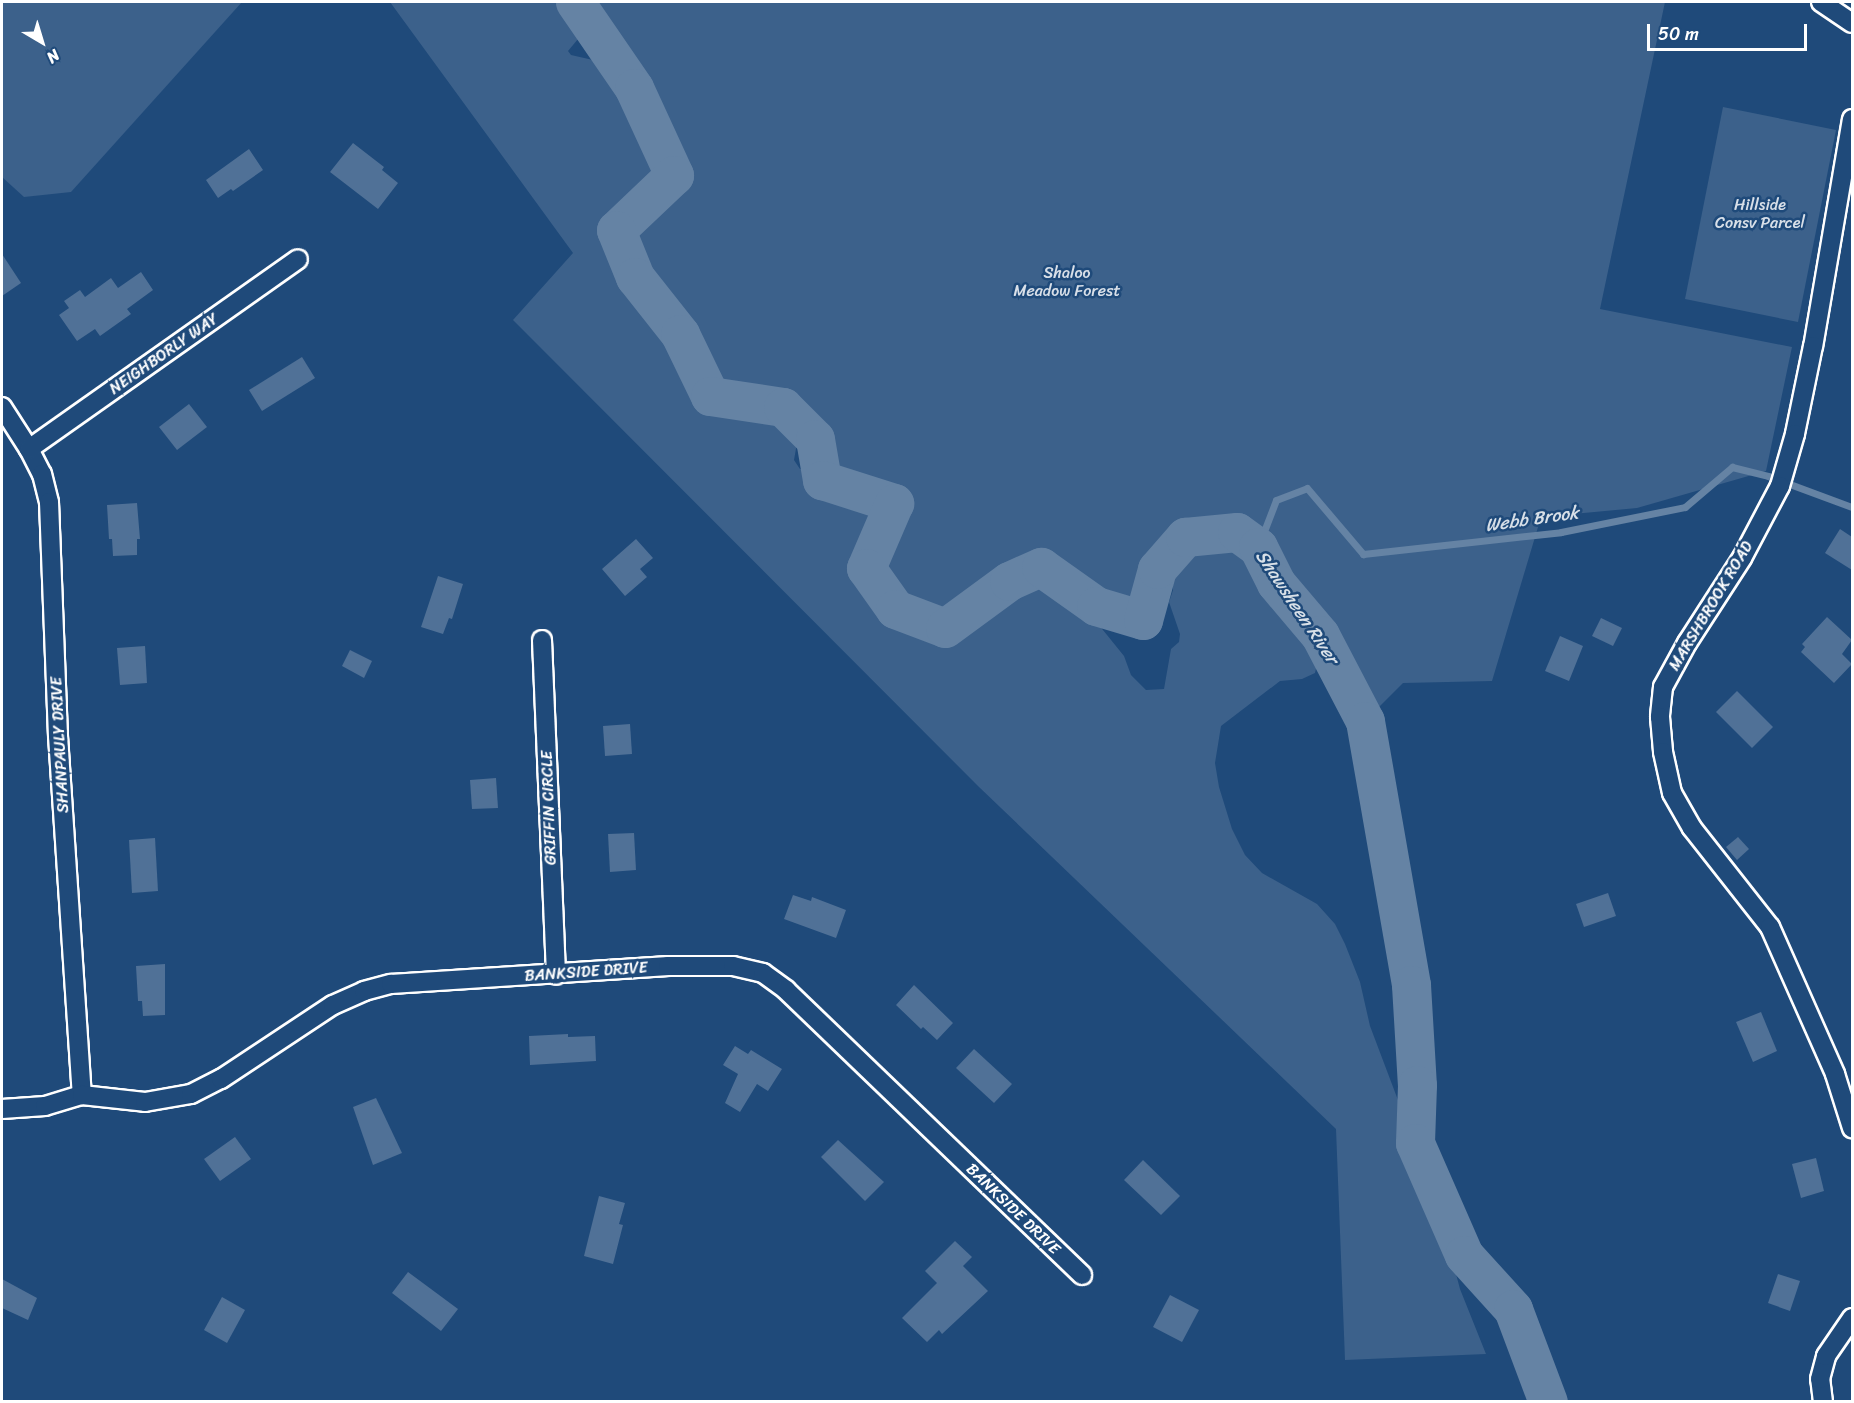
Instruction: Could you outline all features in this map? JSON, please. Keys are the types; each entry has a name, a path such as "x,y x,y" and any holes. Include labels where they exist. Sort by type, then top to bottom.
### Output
{"street":[{"path":"1821,2 1852,23"},
{"name":"MARSHBROOK ROAD","path":"1852,119 1814,346 1795,434 1780,486 1742,558 1687,643 1663,687 1660,717 1663,752 1672,793 1692,828 1770,927 1835,1074 1852,1128"},
{"name":"NEIGHBORLY WAY","path":"30,448 298,259"},
{"name":"SHANPAULY DRIVE","path":"2,407 30,448 42,474 49,502 59,747 82,1095"},
{"name":"GRIFFIN CIRCLE","path":"542,640 556,975"},
{"name":"BANKSIDE DRIVE","path":"2,1109 45,1106 82,1095 145,1102 191,1094 221,1079 333,1005 363,991 391,984 668,966 733,966 763,973 786,990 1082,1275"},
{"path":"1823,1401 1820,1379 1826,1356 1852,1318"}],"green space":[{"path":"2,2 242,2 71,192 24,197 2,177"},
{"name":"Shaloo Meadow Forest","path":"390,2 1665,2 1600,309 1792,347 1766,471 1637,508 1541,517 1492,681 1403,683 1365,721 1320,635 1276,583 1258,547 1237,532 1185,537 1157,569 1143,620 1096,606 1069,588 1124,656 1131,675 1146,690 1164,689 1171,649 1179,642 1180,634 1169,602 1173,590 1171,559 1177,550 1229,538 1240,541 1260,563 1274,604 1307,633 1318,660 1315,673 1302,679 1280,681 1221,726 1215,763 1219,787 1232,829 1245,855 1262,873 1317,904 1335,924 1345,944 1360,982 1370,1026 1438,1206 1460,1289 1486,1354 1345,1360 1336,1129 979,787 513,320 573,253","holes":["589,22 636,92 632,92 615,65 571,55 568,51 588,27","666,159 674,175 647,200 653,173","809,433 815,439 822,480 844,488 829,489 812,469 800,469 794,460 797,443","880,499 894,503 871,556 873,528","1008,582 1001,596 983,615 975,621 951,628 921,629 902,619 896,611 945,628"]},
{"name":"Hillside Consv Parcel","path":"1723,107 1836,130 1798,322 1685,299"}],"building":[{"path":"353,143 384,167 382,170 398,183 378,209 330,172"},
{"path":"249,149 263,170 233,191 231,189 218,198 206,180"},
{"path":"2,254 21,283 2,296"},
{"path":"141,272 153,290 127,309 131,314 100,336 95,329 77,341 59,315 69,308 64,301 80,290 85,297 111,278 118,288"},
{"path":"302,357 315,378 262,411 249,390"},
{"path":"189,404 207,427 177,450 159,427"},
{"path":"137,503 140,539 137,539 137,555 113,556 112,539 109,539 107,505"},
{"path":"1840,529 1852,537 1852,570 1825,553"},
{"path":"636,539 653,558 640,569 647,577 625,596 602,569"},
{"path":"438,576 463,584 452,619 449,618 443,634 421,627"},
{"path":"1827,617 1852,640 1842,654 1852,664 1834,683 1801,652 1805,647 1802,644"},
{"path":"1601,618 1622,628 1613,646 1592,636"},
{"path":"1560,636 1583,646 1569,681 1545,671"},
{"path":"145,646 147,683 120,685 117,648"},
{"path":"350,650 372,661 364,678 342,666"},
{"path":"1737,691 1773,727 1752,748 1716,712"},
{"path":"630,724 632,754 605,756 603,726"},
{"path":"496,778 498,808 472,809 470,780"},
{"path":"634,833 636,870 610,872 608,834"},
{"path":"1738,837 1749,849 1737,860 1726,847"},
{"path":"155,838 158,891 132,893 129,840"},
{"path":"1608,893 1616,916 1584,927 1576,904"},
{"path":"793,895 811,901 812,897 846,910 836,938 784,919"},
{"path":"165,964 165,1015 143,1016 142,1001 138,1001 136,966"},
{"path":"914,985 953,1023 937,1040 923,1027 921,1029 896,1005"},
{"path":"1761,1012 1777,1051 1753,1062 1736,1022"},
{"path":"568,1034 568,1037 595,1036 596,1061 530,1065 529,1036"},
{"path":"735,1046 748,1054 751,1050 782,1069 768,1091 757,1084 740,1112 725,1103 738,1074 723,1065"},
{"path":"974,1049 1012,1084 994,1103 956,1068"},
{"path":"376,1098 402,1153 373,1165 353,1107"},
{"path":"235,1137 251,1159 220,1181 204,1159"},
{"path":"838,1140 884,1182 865,1201 821,1157"},
{"path":"1816,1158 1824,1191 1801,1198 1792,1164"},
{"path":"1143,1160 1180,1196 1161,1215 1124,1180"},
{"path":"599,1196 625,1203 619,1224 623,1225 613,1264 584,1256"},
{"path":"955,1241 972,1257 963,1266 988,1291 942,1334 939,1330 927,1342 902,1318 937,1283 925,1271"},
{"path":"408,1272 458,1309 441,1331 392,1293"},
{"path":"1778,1274 1800,1281 1790,1311 1768,1303"},
{"path":"2,1279 37,1298 28,1320 2,1308"},
{"path":"1170,1295 1199,1310 1182,1342 1153,1327"},
{"path":"222,1297 245,1310 227,1343 204,1330"}],"waterway":[{"name":"Shawsheen River","path":"575,2 634,88 674,175 616,230 635,277 680,334 710,396 783,407 815,439 822,480 894,503 866,568 895,609 945,628 1009,581 1041,567 1096,606 1143,620 1157,569 1185,537 1237,532 1258,547 1276,583 1320,635 1365,721 1411,985 1417,1085 1415,1143 1464,1255 1513,1309 1548,1402"},
{"name":"Webb Brook","path":"1258,547 1276,500 1307,488 1363,554 1561,532 1685,507 1732,467 1768,476 1852,507"}]}
